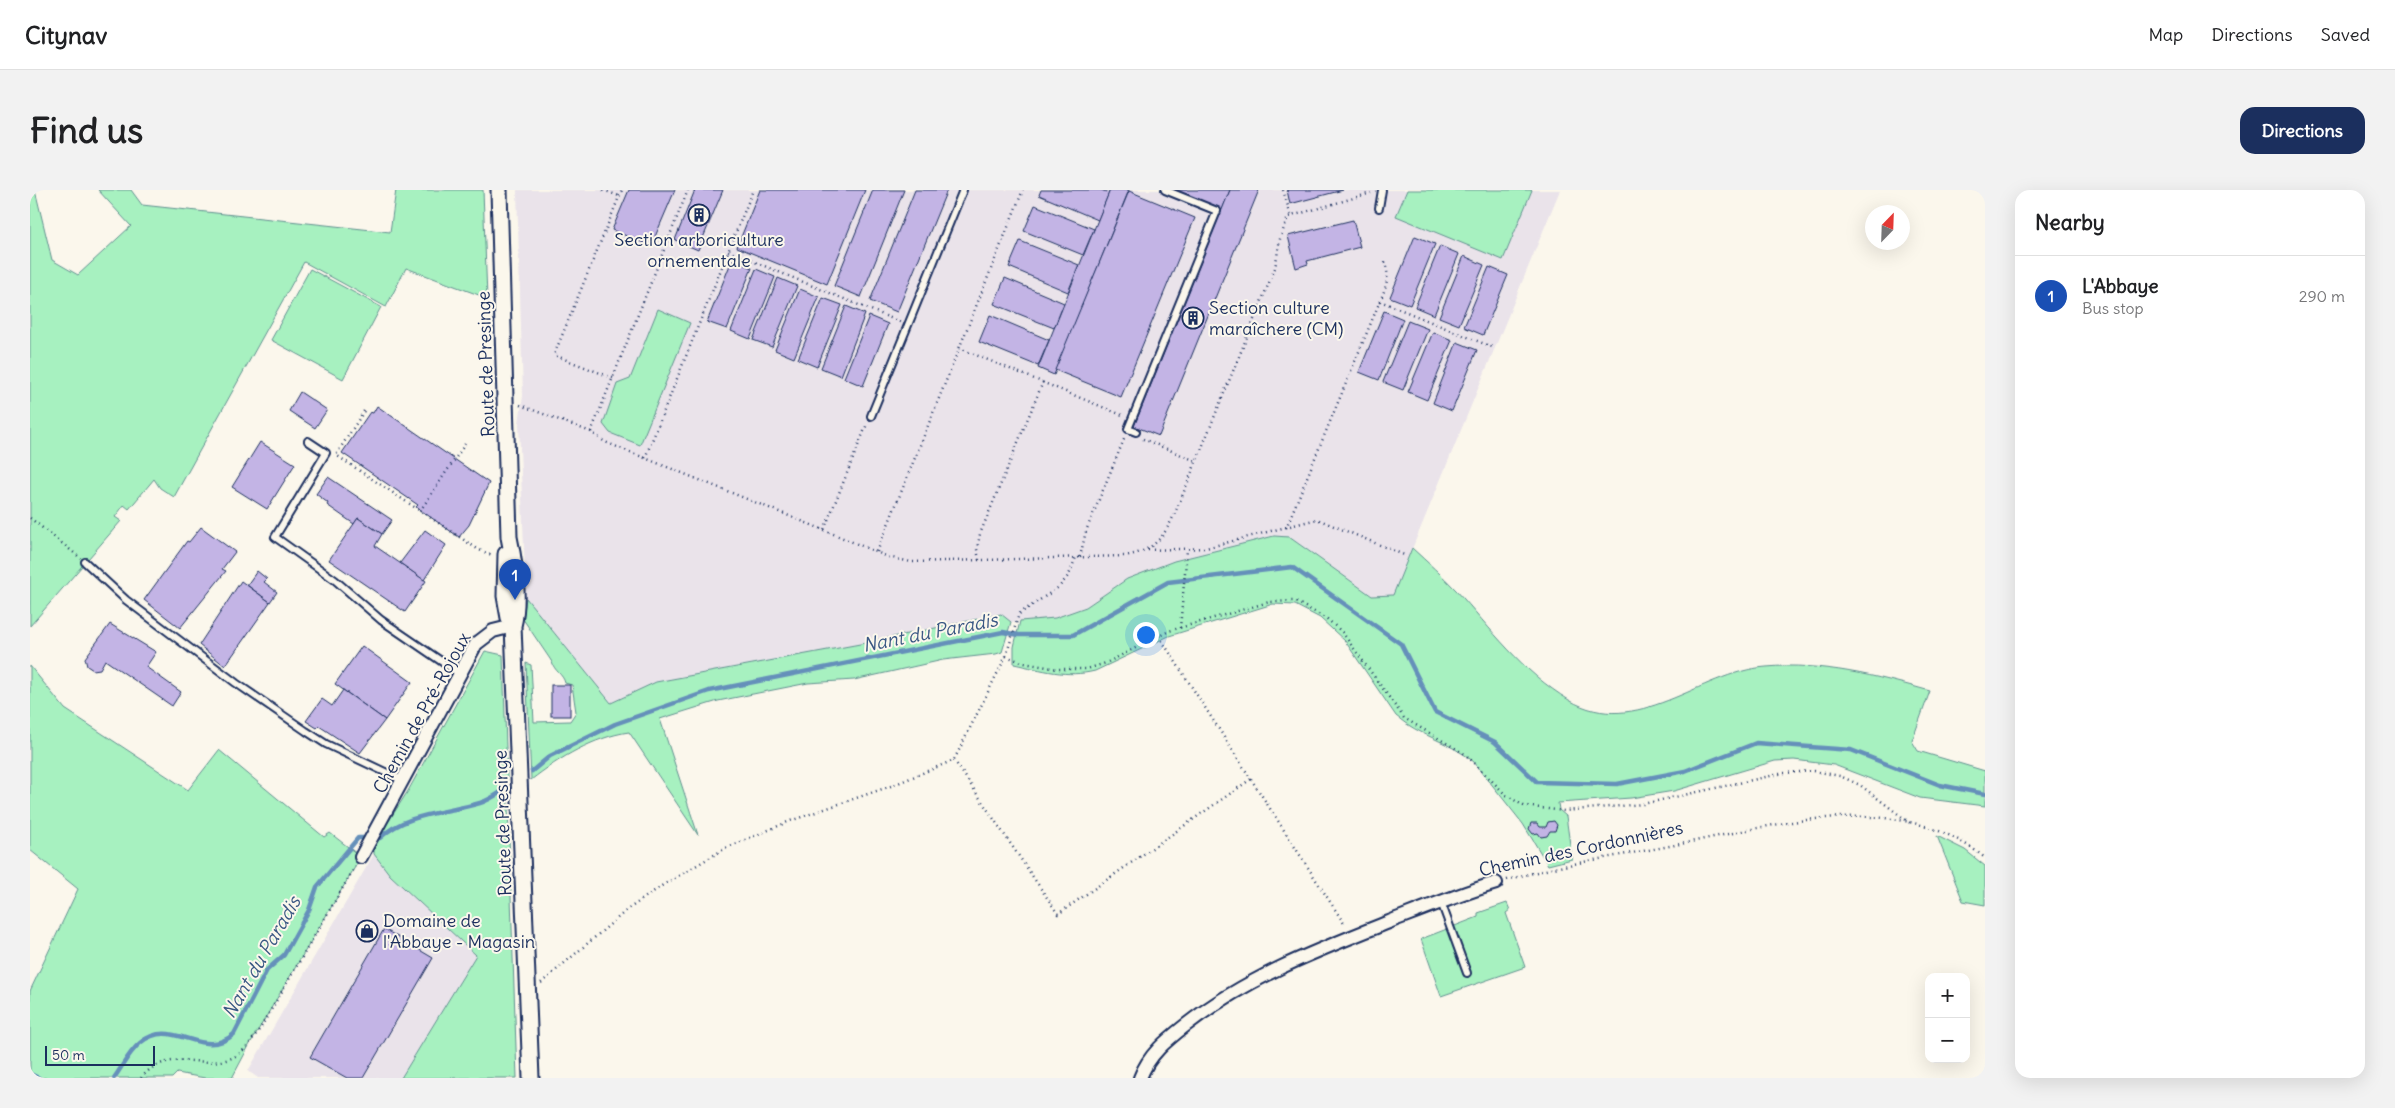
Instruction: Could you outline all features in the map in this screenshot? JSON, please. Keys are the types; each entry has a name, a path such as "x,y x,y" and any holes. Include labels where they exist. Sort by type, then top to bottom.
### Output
{"street":[{"name":"Route de Presinge","path":"499,190 510,537 515,581 516,614 513,626 530,1078"},
{"name":"Chemin de Pré-Rojoux","path":"361,857 404,781 476,644 493,631 513,626"},
{"name":"Chemin des Cordonnières","path":"1140,1078 1153,1053 1162,1044 1217,1002 1269,972 1441,902 1496,883"}],"lane":[{"path":"871,416 964,190"},
{"path":"1136,435 1128,429 1217,211 1165,190"},
{"path":"1379,208 1382,190"},
{"path":"308,441 326,453 275,537 335,580 381,620 460,675"},
{"path":"85,562 139,610 306,731 326,744 404,781"},
{"path":"1441,902 1467,973"}],"path":[{"path":"603,190 619,196"},
{"path":"612,378 554,355 622,190"},
{"path":"591,432 688,190"},
{"path":"645,458 753,190"},
{"path":"877,552 1023,190"},
{"path":"1283,190 1290,216"},
{"path":"728,251 908,325"},
{"path":"1286,528 1387,284 1388,274 1385,262"},
{"path":"1380,301 1492,347"},
{"path":"959,348 1132,419"},
{"path":"979,560 977,549 980,534 1043,382"},
{"path":"506,399 591,432 606,442 824,530 871,416"},
{"path":"364,411 336,455 487,553"},
{"path":"527,987 542,982 627,910 663,885 726,848 790,821 891,786 954,760 1006,656 1015,624 1022,610 1060,587 1069,575 1078,557 1086,531 1128,429"},
{"path":"1136,435 1196,461"},
{"path":"420,511 465,444"},
{"path":"30,518 85,562"},
{"path":"1147,550 1206,548 1286,528 1308,519 1320,519 1404,555"},
{"path":"1180,628 1187,549"},
{"path":"1006,656 1024,663 1079,671 1106,663 1180,628 1278,600 1294,601 1310,608 1342,632 1404,718 1465,754 1506,795 1524,806 1564,811 1643,804 1784,773 1814,771 1840,776 1860,786 1910,823"},
{"path":"1160,636 1352,937"},
{"path":"954,760 1058,914 1251,779"},
{"name":"Chemin des Cordonnières","path":"1496,883 1575,864 1816,819 1859,816 1910,823 1953,837 1985,858"},
{"path":"141,1078 152,1066 178,1059 220,1060 229,1058 244,1049 261,1027 361,857"}],"shaded area":[{"path":"517,190 1560,190 1393,595 1372,596 1289,537 1274,536 1174,561 1127,579 1086,607 1055,618 1011,622 1001,614 860,644 656,682 611,703 526,598 519,423 523,396"},
{"path":"374,854 390,875 476,955 401,1078 363,1078 433,958 384,929 310,1056 347,1078 258,1078 248,1071"}],"green space":[{"path":"30,190 35,190 52,260 78,275 131,226 98,190 131,190 142,205 390,232 396,190 483,190 487,298 406,268 386,307 304,262 174,497 160,488 154,479 129,509 124,505 115,517 121,521 30,626"},
{"path":"1407,190 1532,190 1503,260 1396,216"},
{"path":"310,269 381,307 343,379 271,340"},
{"path":"658,309 690,323 640,445 610,433 603,424 617,384 630,379"},
{"path":"1274,536 1289,537 1372,596 1393,595 1412,548 1451,584 1508,649 1536,676 1569,700 1594,710 1619,712 1644,708 1741,671 1766,667 1829,668 1870,675 1930,691 1912,741 1918,751 1985,771 1985,806 1920,798 1834,765 1794,760 1775,761 1674,791 1631,798 1558,803 1559,810 1566,816 1572,859 1548,865 1523,824 1474,762 1455,749 1415,729 1396,716 1345,641 1320,618 1295,605 1273,604 1169,636 1095,671 1074,674 1045,671 1014,664 1014,647 1020,621 1055,618 1086,607 1127,579 1174,561"},
{"path":"526,598 611,703 656,682 860,644 1001,614 1011,622 1002,652 996,654 943,660 854,680 808,683 718,701 660,719 698,835 629,732 603,739 577,750 531,780 526,663 531,665 534,722 570,721 576,712 572,685 565,683 523,619"},
{"path":"485,651 503,655 517,1078 401,1078 476,955 390,875 374,854 374,844 408,791"},
{"path":"30,666 65,709 188,790 219,750 324,837 330,833 361,857 251,1042 232,1078 205,1078 177,1073 172,1078 30,1078 30,991 78,889 30,850"},
{"path":"1937,836 1965,850 1985,866 1985,905 1963,901"},
{"path":"1507,903 1510,910 1506,913 1525,967 1441,996 1421,939 1478,917 1478,913"}],"building":[{"path":"629,190 675,190 651,246 612,230"},
{"name":"Section arboriculture ornementale","path":"695,190 723,190 698,250 675,240"},
{"path":"760,190 865,190 827,284 737,247"},
{"path":"873,190 904,190 861,297 834,286"},
{"path":"915,190 947,190 897,312 870,301"},
{"path":"1041,190 1101,190 1109,193 1098,220 1039,195"},
{"path":"1110,190 1129,190 1054,375 1038,368"},
{"path":"1175,190 1230,190 1222,210"},
{"name":"Section culture maraîchere (CM)","path":"1230,190 1259,190 1159,436 1134,426"},
{"path":"1287,190 1343,190 1290,204"},
{"path":"1129,191 1195,218 1121,397 1055,370"},
{"path":"1035,205 1094,229 1083,255 1024,231"},
{"path":"1353,220 1360,247 1307,261 1308,264 1296,268 1288,236"},
{"path":"1415,236 1435,244 1410,305 1390,297"},
{"path":"1020,241 1079,265 1068,292 1009,267"},
{"path":"1440,246 1459,254 1434,315 1415,307"},
{"path":"1464,256 1484,265 1459,325 1439,317"},
{"path":"732,260 752,268 727,329 707,322"},
{"path":"1489,267 1508,275 1483,335 1464,327"},
{"path":"756,269 775,277 750,339 731,331"},
{"path":"778,278 797,286 772,347 753,340"},
{"path":"1005,278 1064,303 1054,328 994,304"},
{"path":"800,289 819,297 794,358 775,350"},
{"path":"823,298 842,305 817,367 798,359"},
{"path":"846,306 865,314 841,376 821,368"},
{"path":"1384,311 1403,319 1379,380 1359,372"},
{"path":"990,315 1049,340 1038,366 979,342"},
{"path":"869,316 888,324 863,386 844,378"},
{"path":"1408,321 1428,329 1403,390 1383,382"},
{"path":"1433,332 1452,340 1427,400 1408,392"},
{"path":"1457,342 1477,350 1452,411 1433,403"},
{"path":"300,392 327,410 315,428 289,411"},
{"path":"377,406 489,483 469,525 459,537 416,507 418,505 342,453 370,412 373,413"},
{"path":"260,442 295,464 267,509 232,487"},
{"path":"328,477 392,520 382,534 358,518 354,524 327,505 328,503 316,494"},
{"path":"358,518 382,534 375,546 426,581 405,612 329,560"},
{"path":"201,527 235,552 222,569 226,571 180,628 144,600 187,541 189,542"},
{"path":"425,530 446,545 424,580 400,563"},
{"path":"257,571 267,579 264,582 277,592 270,602 247,585"},
{"path":"241,581 270,602 225,666 199,645"},
{"path":"110,624 156,652 146,667 181,692 172,706 105,660 100,669 93,670 87,666 85,658"},
{"path":"362,646 412,682 385,720 335,684"},
{"path":"551,685 570,685 570,716 551,716"},
{"path":"343,690 385,720 360,753 319,726 317,728 306,721 322,699 332,706"},
{"path":"1554,821 1557,825 1555,831 1550,831 1547,836 1541,837 1538,833 1533,834 1529,829 1531,823 1537,823 1540,827 1546,827 1548,822"},
{"path":"384,929 433,958 363,1078 347,1078 310,1057"}],"waterway":[{"name":"Nant du Paradis","path":"532,771 550,756 615,724 709,691 1003,632 1019,635 1073,635 1168,582 1292,567 1401,644 1435,712 1495,742 1537,782 1617,784 1685,771 1756,743 1851,750 1940,785 1985,794"},
{"name":"Nant du Paradis","path":"114,1078 136,1047 152,1036 176,1035 199,1042 210,1043 222,1041 234,1034 267,970 284,955 309,910 317,887 358,838 380,838 402,823 427,815 480,803 507,788"},
{"name":"Nant du Paradis","path":"30,1074 39,1078"}],"place":[{"name":"Section arboriculture ornementale","path":"699,215"},
{"name":"Section culture maraîchere (CM)","path":"1193,318"},
{"name":"L'Abbaye","path":"515,600"},
{"name":"Domaine de l'Abbaye - Magasin","path":"367,931"}]}
